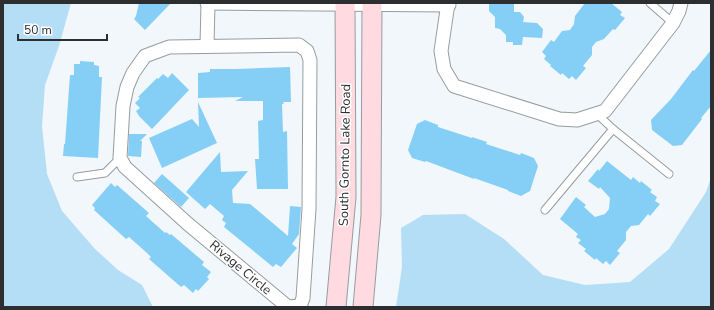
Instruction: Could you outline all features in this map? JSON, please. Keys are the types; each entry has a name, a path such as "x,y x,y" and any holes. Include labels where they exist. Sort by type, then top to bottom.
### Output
{"street":[{"path":"207,46 207,3 449,4 441,51 444,70 454,86 559,119 577,120 605,111 673,23 681,3"},
{"name":"South Gornto Lake Road","path":"336,307 346,197 345,4"},
{"name":"South Gornto Lake Road","path":"363,307 371,215 372,4"},
{"name":"Rivage Circle","path":"299,45 307,51 310,60 309,209 303,298 300,306 288,307 183,219 125,167 120,158 123,106 127,87 133,73 145,56 169,47 299,45"}],"lane":[{"path":"650,3 673,23"},
{"path":"597,114 613,129 669,174"},
{"path":"545,210 613,129"},
{"path":"77,177 105,173 120,158"}],"water":[{"path":"3,3 71,3 59,46 45,85 42,126 47,174 62,211 95,249 118,270 142,285 153,307 3,307"},
{"path":"711,178 711,307 396,307 402,267 401,228 423,215 465,214 504,239 543,275 585,285 630,282 669,249 706,192"}],"building":[{"path":"139,3 171,3 145,30 134,19"},
{"path":"489,3 514,3 514,12 520,12 524,17 523,22 537,23 543,29 542,38 523,37 522,45 513,45 513,42 506,42 506,35 500,29 495,28 495,17 489,11"},
{"path":"585,3 611,3 622,12 620,15 625,18 615,30 613,29 604,39 596,42 592,47 592,55 583,66 586,68 576,80 572,76 569,79 562,73 561,75 550,66 551,65 544,59 546,56 542,52 551,40 554,42 562,31 570,30 574,24 575,16"},
{"path":"711,50 711,106 682,145 673,146 652,130 651,120 671,99 693,70 694,71"},
{"path":"80,61 94,62 94,65 99,66 99,77 102,77 98,158 63,156 70,75 74,75 74,64 80,64"},
{"path":"290,67 291,102 283,102 284,104 282,104 283,132 287,131 288,189 257,189 255,159 259,159 258,121 263,120 263,101 235,101 243,97 198,98 198,73 210,72 210,69"},
{"path":"172,73 189,90 152,129 139,116 136,111 140,108 135,103 140,98 138,97 157,78 158,79 163,74 168,78"},
{"path":"198,102 217,143 162,168 149,138 192,119 199,127"},
{"path":"425,120 438,125 438,127 487,142 486,144 534,158 538,166 530,191 521,196 426,161 412,158 408,150 417,124"},
{"path":"129,134 147,134 140,141 142,141 141,157 128,156"},
{"path":"220,152 221,172 248,171 232,190 233,203 250,204 288,236 290,206 301,207 299,234 292,244 297,248 281,267 276,264 273,267 224,227 226,223 222,220 224,216 210,204 205,209 186,192"},
{"path":"607,161 631,180 633,177 640,183 641,181 652,190 650,192 657,197 655,201 660,204 650,216 648,214 639,225 631,226 626,232 626,240 617,251 620,253 610,265 606,261 603,264 596,258 595,260 584,251 586,249 578,243 581,240 576,237 578,234 560,219 576,197 586,205 584,207 595,217 605,214 609,209 610,198 600,187 599,189 588,181"},
{"path":"162,174 189,198 181,207 154,183"},
{"path":"111,183 115,187 117,185 149,213 146,216 165,233 171,234 204,262 202,265 211,272 207,277 209,279 198,291 196,289 193,293 184,285 181,287 149,259 151,257 129,237 126,239 94,210 95,208 92,205"}]}
